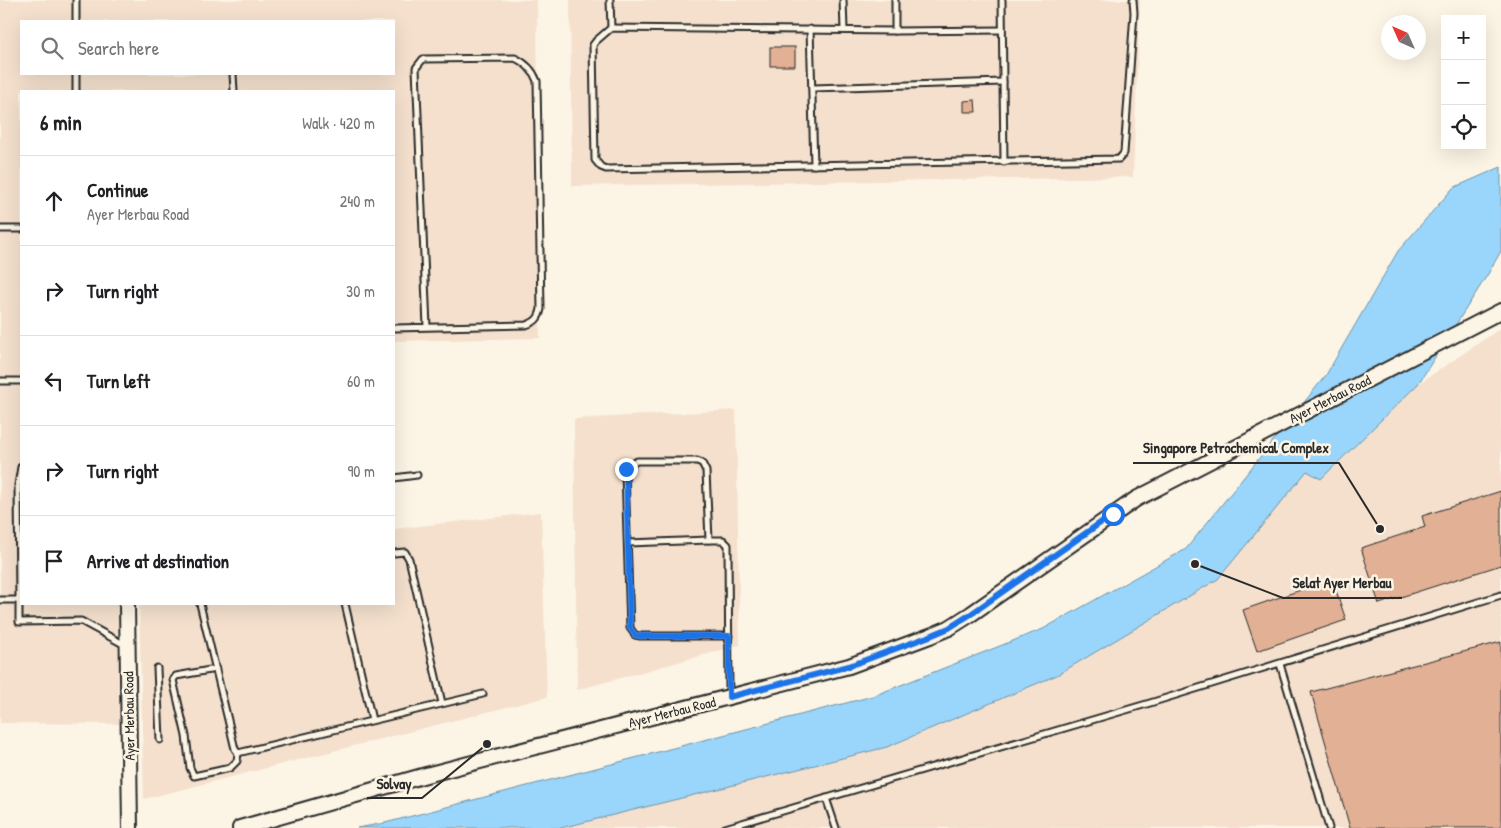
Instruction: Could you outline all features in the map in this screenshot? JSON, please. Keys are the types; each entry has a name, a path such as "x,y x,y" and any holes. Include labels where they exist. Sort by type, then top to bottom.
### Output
{"street":[{"name":"Ayer Merbau Road","path":"240,828 426,775 849,666 949,628 1136,498 1501,311"},
{"name":"Ayer Merbau Road","path":"127,605 130,828"}],"lane":[{"path":"76,0 76,20"},
{"path":"610,0 611,28"},
{"path":"843,0 844,30"},
{"path":"895,0 895,31"},
{"path":"1002,0 1004,162"},
{"path":"1002,30 895,31 611,28 593,45 595,160 601,167 606,169 1116,160 1122,158 1124,153 1133,32 1133,0"},
{"path":"810,30 814,166"},
{"path":"395,328 526,326 536,321 539,316 537,81 531,69 515,58 423,59 416,68 427,327"},
{"path":"76,75 76,90"},
{"path":"233,75 234,90"},
{"path":"812,88 1003,82"},
{"path":"0,229 20,229"},
{"path":"0,381 20,381"},
{"path":"709,540 706,471 702,463 697,461 637,461 629,465 625,472 630,628 632,632 640,636 729,636"},
{"path":"20,473 18,485 19,622 81,622 127,646"},
{"path":"395,478 418,476"},
{"path":"628,543 723,540 728,546 729,697"},
{"path":"395,553 405,552 409,559 442,703"},
{"path":"725,828 1150,703 1501,596"},
{"path":"0,600 19,600"},
{"path":"200,605 216,669 235,749 238,753 237,762 230,768 194,776 191,771 186,736 173,680 176,676 216,669"},
{"path":"344,605 372,720"},
{"path":"1280,664 1329,828"},
{"path":"157,668 160,740"},
{"path":"238,753 483,694"},
{"path":"826,798 836,828"}],"shaded area":[{"path":"0,0 537,0 540,338 395,341 395,90 20,90 20,605 118,605 119,724 0,723"},
{"path":"570,0 1140,0 1133,177 572,186"},
{"path":"1501,328 1501,828 561,828 887,747 1057,675 1218,579 1307,470 1321,479 1418,384"},
{"path":"736,410 740,645 577,690 574,419"},
{"path":"541,512 547,697 144,799 139,605 395,605 395,529"}],"water":[{"path":"1501,167 1501,251 1418,384 1321,479 1307,471 1218,579 1057,675 887,747 561,828 357,828 385,823 873,696 1043,629 1186,549 1326,375 1398,251 1453,188"}],"building":[{"path":"770,47 795,47 795,66 770,66"},
{"path":"975,100 976,112 964,112 964,101"},
{"path":"1501,491 1501,565 1379,604 1361,548 1425,527 1422,516"},
{"path":"1332,579 1346,620 1257,651 1243,610"},
{"path":"1501,642 1501,828 1350,828 1311,692"}],"place":[{"name":"Singapore Petrochemical Complex","path":"1380,529"},
{"name":"Selat Ayer Merbau","path":"1195,564"},
{"name":"Solvay","path":"487,744"}],"route":[{"path":"626,469 630,628 635,635 640,636 729,636 729,697 849,666 949,628 1113,514"}]}
